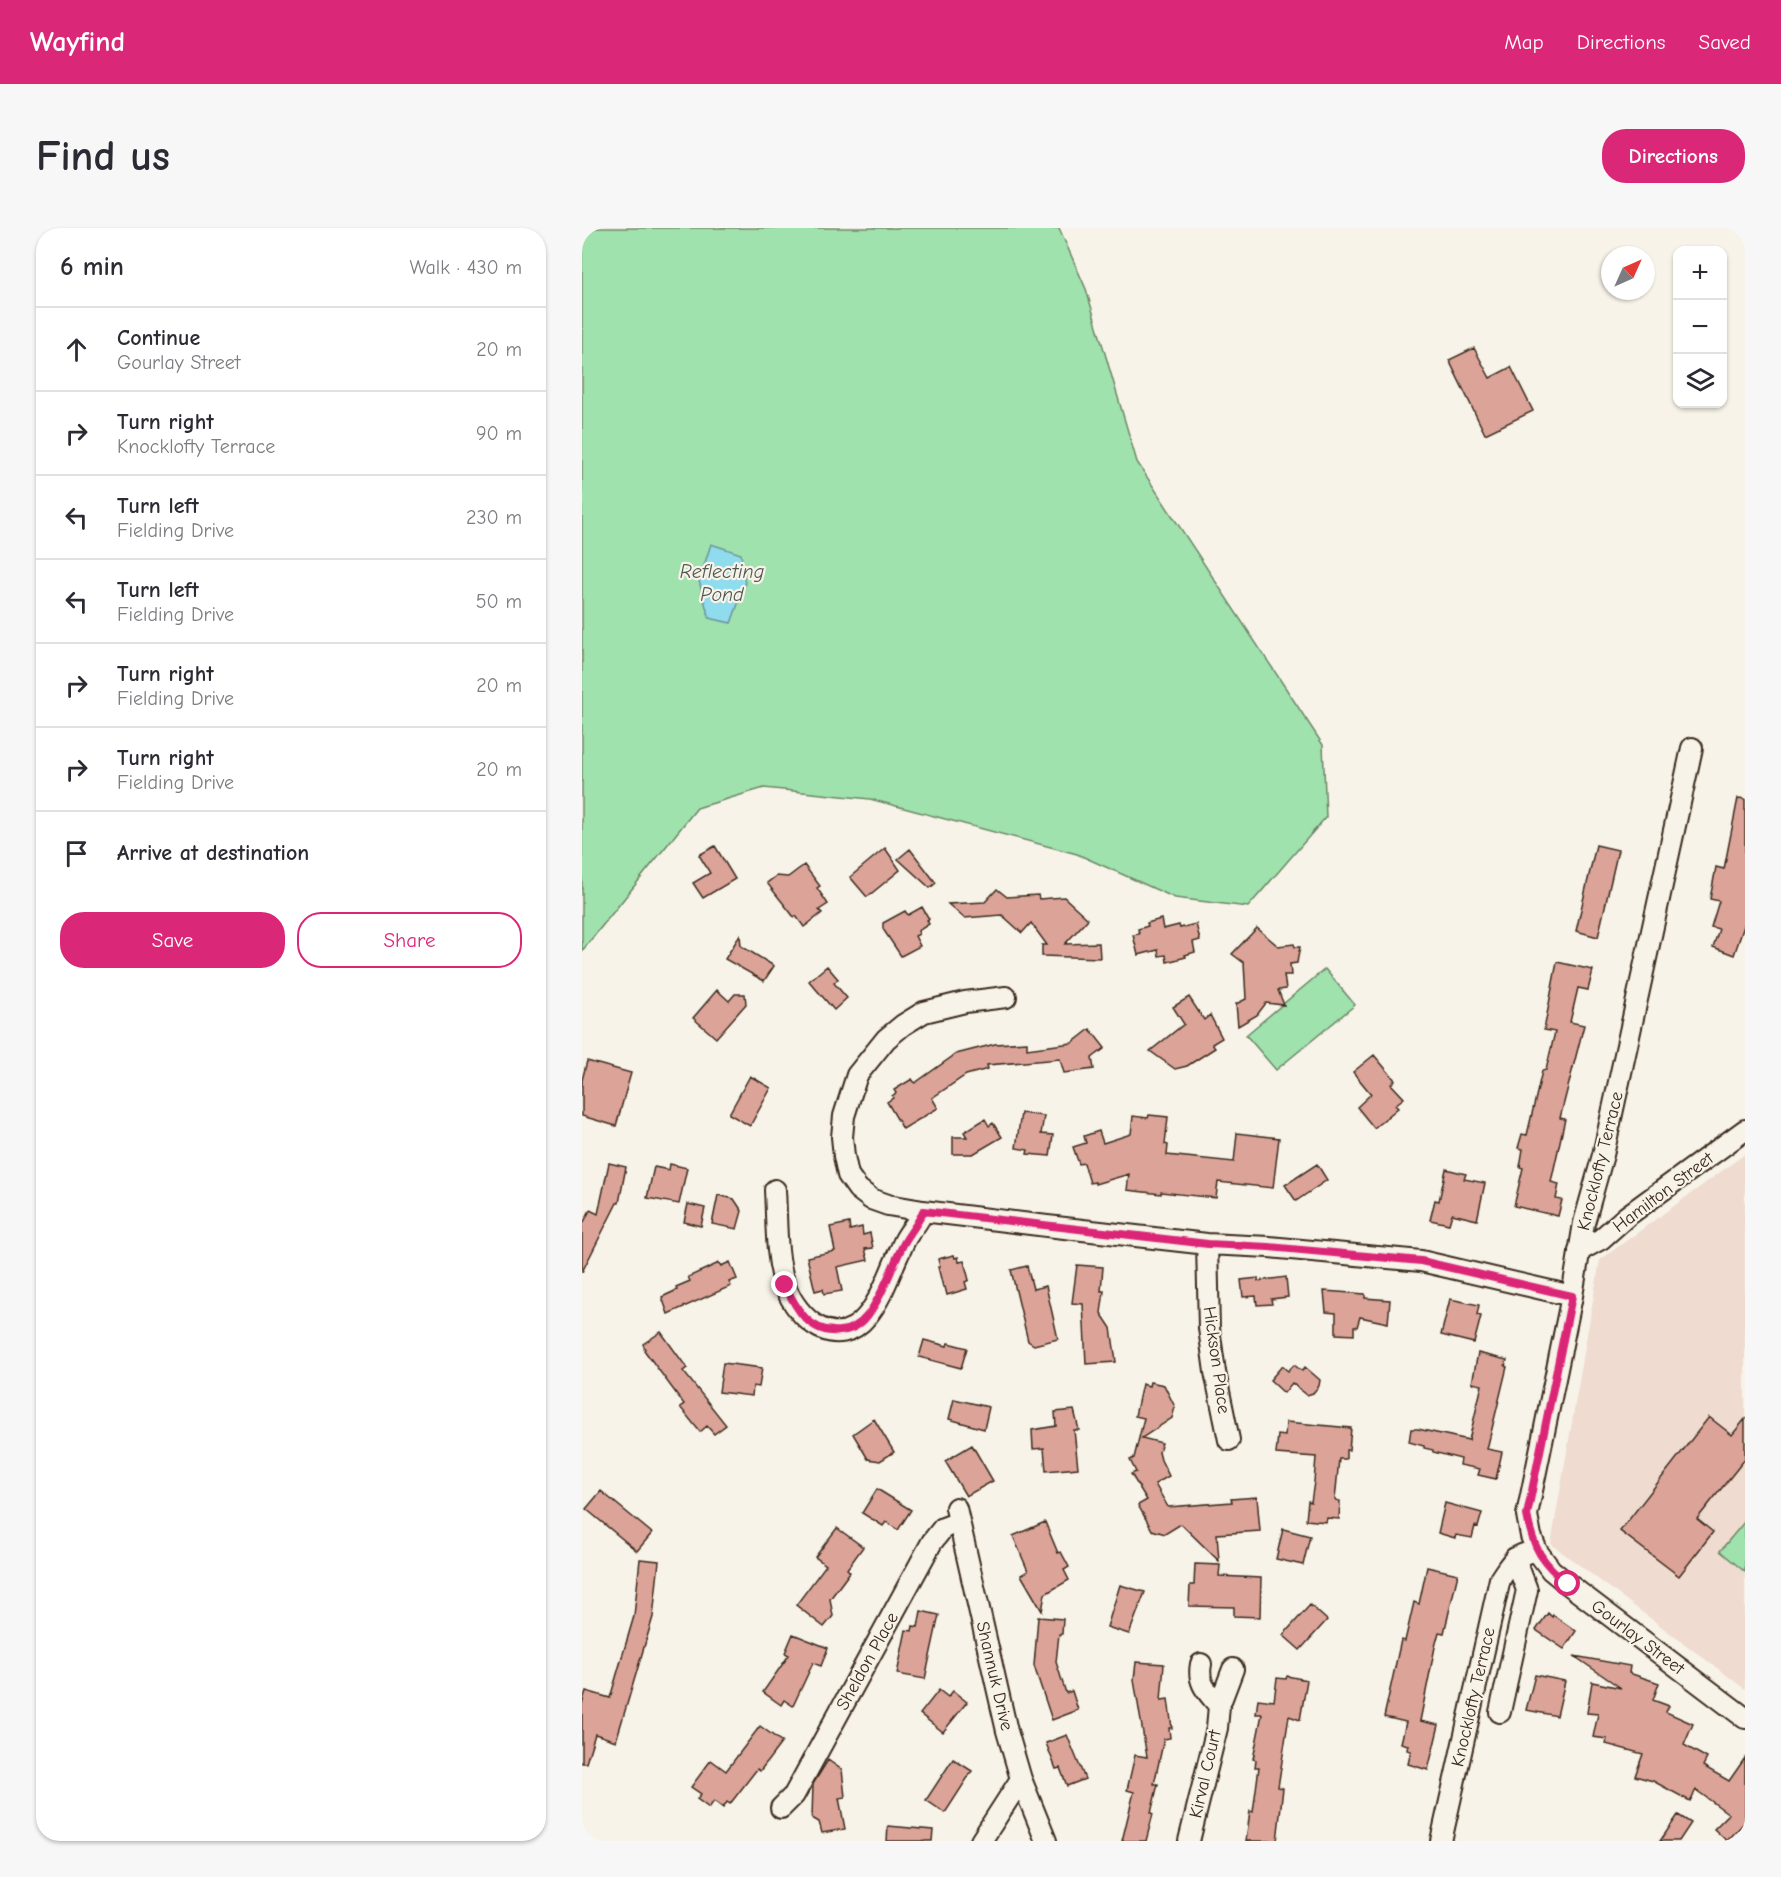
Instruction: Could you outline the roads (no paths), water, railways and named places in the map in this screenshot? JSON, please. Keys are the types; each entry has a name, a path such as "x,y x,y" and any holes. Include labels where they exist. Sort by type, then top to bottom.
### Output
{"street":[{"name":"Knocklofty Terrace","path":"1537,1551 1527,1515 1572,1296 1584,1223 1603,1155 1692,748"},
{"path":"1006,997 965,1002 924,1012 886,1039 857,1075 844,1116 842,1137 844,1156 848,1175 858,1189 871,1199 888,1205 923,1211 1208,1244 1269,1247 1421,1261 1572,1296"},
{"name":"Hamilton Street","path":"1579,1251 1601,1239 1627,1216 1745,1130"},
{"path":"775,1190 778,1252 785,1285 800,1312 825,1332 854,1328 867,1316 906,1237 920,1219 923,1211"},
{"name":"Hickson Place","path":"1208,1244 1209,1328 1215,1372 1229,1440"},
{"name":"Shannuk Drive","path":"957,1515 1007,1731 1021,1779 1046,1841"},
{"name":"Sheldon Place","path":"781,1808 794,1795 932,1542 957,1515"},
{"path":"1515,1558 1521,1554 1537,1551"},
{"name":"Gourlay Street","path":"1537,1551 1551,1570 1568,1584 1745,1718"},
{"name":"Knocklofty Terrace","path":"1500,1712 1527,1590 1515,1558"},
{"name":"Knocklofty Terrace","path":"1441,1841 1500,1579 1515,1558"},
{"name":"Kirval Court","path":"1201,1664 1199,1674 1201,1683 1219,1706"},
{"name":"Kirval Court","path":"1189,1841 1217,1728 1219,1706 1233,1669"},
{"path":"981,1841 1021,1779"}],"water":[{"name":"Reflecting Pond","path":"711,544 741,554 745,585 731,623 709,618 699,581"}]}
